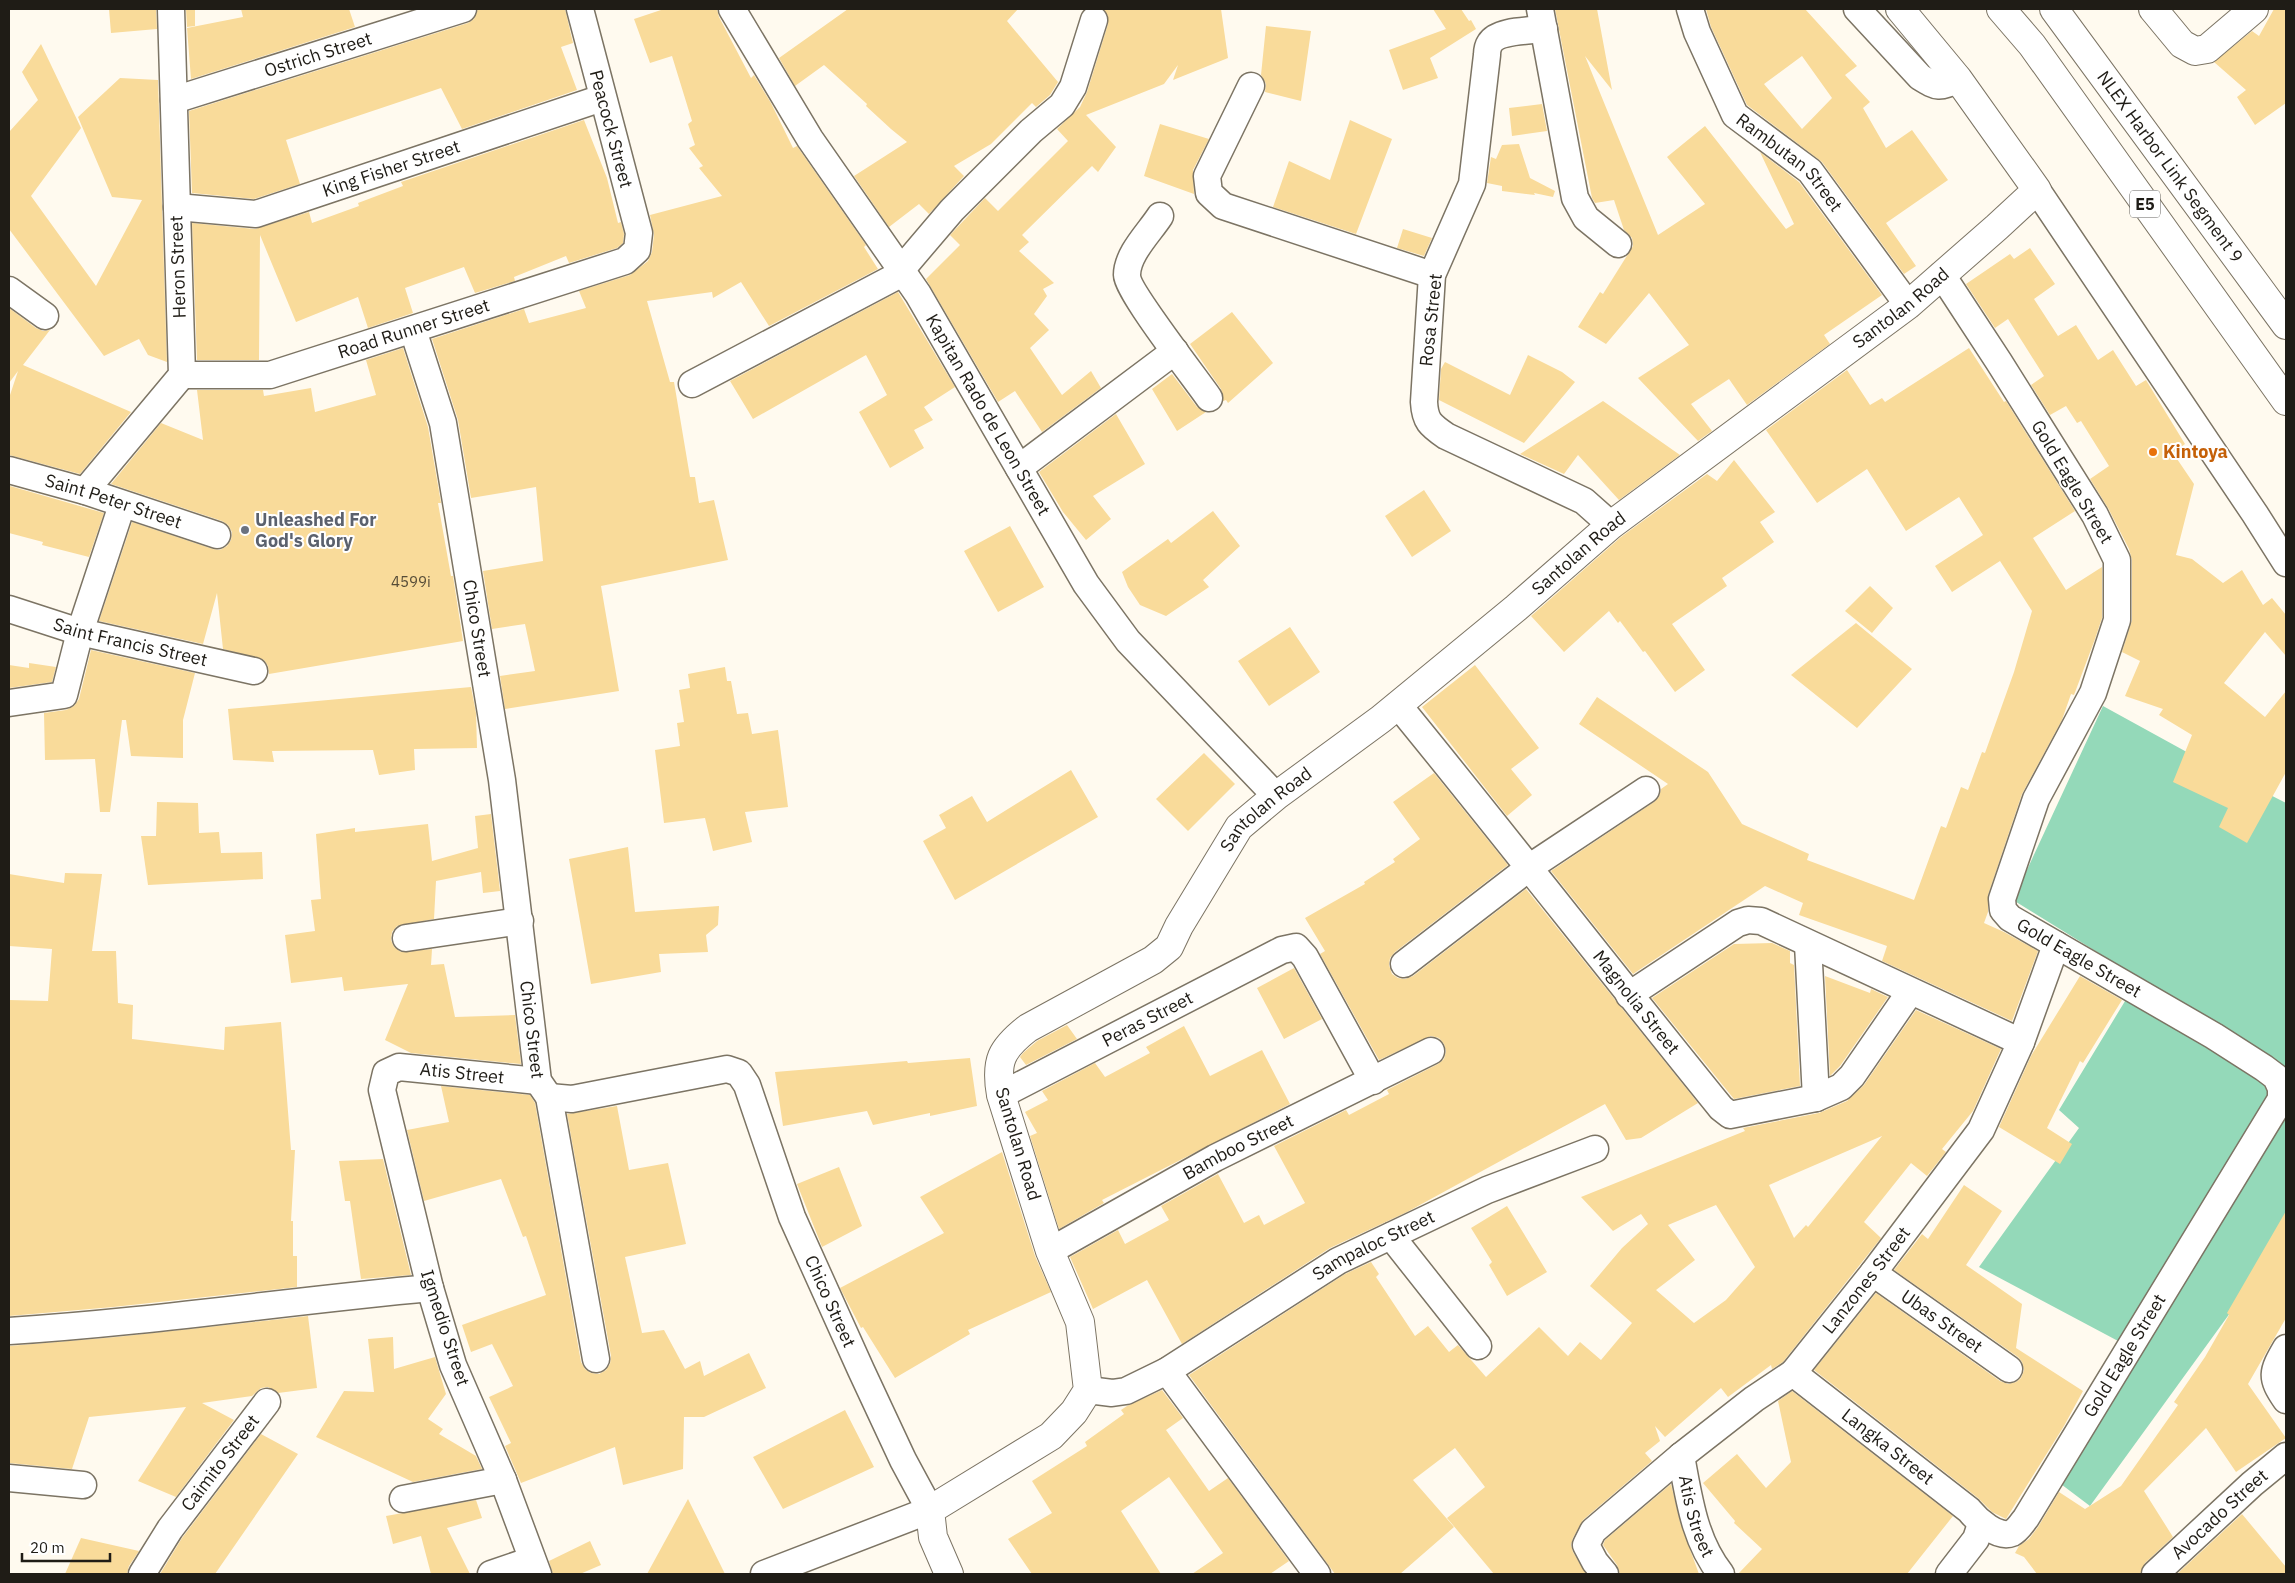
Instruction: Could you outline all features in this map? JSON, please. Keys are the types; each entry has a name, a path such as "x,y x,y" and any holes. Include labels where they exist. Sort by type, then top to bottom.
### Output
{"main road":[{"path":"1900,9 1958,79 2037,190"},
{"name":"E5","path":"2001,9 2038,53 2286,401"},
{"name":"NLEX Harbor Link Segment 9","path":"2054,9 2286,325"},
{"path":"2153,9 2182,44 2195,51 2207,49 2254,9"},
{"name":"Santolan Road","path":"1088,1390 1080,1322 1050,1251 1002,1095 998,1076 999,1059 1010,1042 1028,1028 1153,960 1169,948 1179,926 1239,827 1276,796 1398,705 1516,608 1611,525 1908,305 2037,190"},
{"path":"949,1574 933,1538 930,1510 1051,1436 1074,1412 1088,1390"}],"street":[{"name":"Heron Street","path":"171,9 182,375"},
{"name":"Ostrich Street","path":"174,100 463,9"},
{"name":"Peacock Street","path":"580,9 639,233 637,250"},
{"name":"Kapitan Rado de Leon Street","path":"732,9 810,139 918,294 1086,584 1128,641 1276,796"},
{"name":"Rambutan Street","path":"1690,9 1697,32 1735,116 1810,171 1908,305"},
{"path":"1857,9 1920,77 1933,85 1941,87 1958,79"},
{"name":"Rosa Street","path":"1611,525 1584,501 1446,436 1432,426 1425,416 1424,402 1432,275 1472,184 1486,55 1490,43 1496,37 1542,19 1575,198 1586,218 1618,244"},
{"path":"692,384 895,277 952,210 1031,131 1062,105 1073,87 1094,20"},
{"path":"1252,86 1207,176 1209,193 1223,206 1432,275"},
{"name":"King Fisher Street","path":"177,207 256,214 602,98"},
{"path":"2037,190 2286,563"},
{"path":"1160,216 1129,260 1126,276 1138,300 1209,398"},
{"name":"Road Runner Street","path":"182,375 270,375 625,261 637,250"},
{"name":"Gold Eagle Street","path":"1942,275 2095,515 2117,560 2117,620 2093,692 2036,799 2002,899 2003,910 2010,918 2214,1036 2264,1068 2276,1077 2281,1088 2282,1099 2026,1518 2013,1532 2004,1534 1981,1524"},
{"path":"9,290 45,316"},
{"name":"Chico Street","path":"413,330 443,423 502,780 544,1089 572,1099 727,1069 738,1074 747,1085 792,1217 903,1460 930,1510"},
{"path":"1019,468 1175,351"},
{"path":"84,490 182,375"},
{"name":"Saint Peter Street","path":"9,470 84,490 217,535"},
{"path":"9,703 64,696 80,632 122,504"},
{"name":"Saint Francis Street","path":"9,609 80,632 254,671"},
{"name":"Magnolia Street","path":"1398,705 1530,867 1629,995 1721,1108 1730,1115 1816,1098 1841,1087 1852,1076 1910,992"},
{"path":"1404,964 1530,867 1646,790"},
{"path":"1629,995 1738,923 1748,920 1761,921 1910,992 2021,1042"},
{"path":"406,938 520,921"},
{"path":"1808,944 1816,1098"},
{"name":"Lanzones Street","path":"1605,1574 1586,1545 1594,1531 1681,1456 1754,1400 1793,1373 1873,1273 1981,1130 2021,1042 2056,944"},
{"name":"Peras Street","path":"1002,1095 1282,950 1296,947 1305,957 1373,1081"},
{"name":"Bamboo Street","path":"1050,1251 1215,1158 1431,1051"},
{"name":"Atis Street","path":"386,1073 399,1068 544,1089"},
{"name":"Igmedio Street","path":"386,1073 382,1090 430,1288 453,1365 503,1480 535,1567"},
{"path":"544,1089 596,1359"},
{"name":"Sampaloc Street","path":"1088,1390 1112,1393 1126,1391 1167,1371 1338,1261 1487,1190 1594,1149"},
{"path":"1391,1236 1478,1346"},
{"name":"Ubas Street","path":"1873,1273 2009,1369"},
{"path":"9,1331 207,1314 315,1299 430,1288"},
{"path":"2286,1348 2274,1369 2274,1381 2286,1400"},
{"path":"1167,1371 1317,1574"},
{"name":"Langka Street","path":"1793,1373 1969,1510 1981,1524"},
{"name":"Caimito Street","path":"142,1574 170,1529 268,1402"},
{"name":"Atis Street","path":"1681,1456 1692,1511 1701,1543 1721,1574"},
{"name":"Avocado Street","path":"2155,1574 2252,1484 2286,1456"},
{"path":"9,1478 83,1485"},
{"path":"403,1499 503,1480"},
{"path":"764,1574 930,1510"},
{"path":"1949,1574 1976,1539 1981,1524"},
{"path":"492,1574 535,1567"}],"green space":[{"path":"2103,706 2194,756 2286,803 2286,1213 2254,1280 2090,1506 2041,1469 2135,1350 1979,1267 2079,1128 2059,1110 2139,978 2013,900"}],"building":[{"path":"109,9 156,9 157,29 111,33"},
{"path":"186,9 195,9 195,26 187,27"},
{"path":"241,9 349,9 355,27 191,79 187,28 243,17"},
{"path":"478,9 565,9 573,43 561,47 577,90 462,129 441,88 286,140 300,184 254,199 192,193 189,111 468,23 474,19"},
{"path":"664,9 717,9 719,17 751,78 754,75 771,103 793,148 797,146 866,245 864,247 878,269 769,326 741,282 713,298 712,292 647,301 670,382 674,382 690,477 695,477 699,503 714,500 728,560 601,586 619,691 505,709 500,676 535,671 525,624 492,629 483,571 543,561 536,487 471,498 458,420 432,339 524,309 529,323 586,308 579,291 630,275 648,261 652,252 654,235 650,215 722,196 699,168 703,166 689,148 695,145 688,124 692,121 672,56 650,63 634,19"},
{"path":"848,9 1018,9 1007,21 1058,82 1050,95 1036,107 1032,103 991,144 954,166 964,176 929,214 919,204 889,227 854,176 907,142 824,65 795,86 779,58"},
{"path":"1103,9 1221,9 1228,58 1173,80 1178,65 1164,84 1086,115 1116,147 1098,172 1092,166 1022,235 1029,242 1019,251 1054,283 1043,289 1047,296 1034,314 1049,330 1030,348 1062,395 1091,371 1101,388 1042,432 1015,391 998,402 926,279 960,245 950,235 985,198 998,211 1068,141 1057,129 1080,107 1087,92 1108,24 1108,16"},
{"path":"1433,9 1461,9 1476,29 1430,58 1438,78 1403,90 1389,50 1446,29"},
{"path":"1555,9 1597,9 1612,90 1585,56 1658,235 1705,204 1667,157 1705,126 1786,229 1794,224 1760,152 1799,182 1882,295 1824,335 1830,344 1747,405 1729,379 1691,404 1712,431 1698,441 1638,378 1689,345 1649,293 1606,344 1578,327 1600,292 1603,294 1633,246 1632,238 1624,230 1614,200 1595,203 1592,198"},
{"path":"1706,9 1805,9 1857,66 1845,75 1870,102 1863,108 1886,148 1912,130 1948,180 1886,223 1916,266 1904,274 1822,162 1747,105 1711,27","holes":["1802,56 1832,98 1802,129 1764,84"]},
{"path":"2274,9 2286,9 2286,103 2255,125 2237,97 2246,90 2214,62 2252,31 2259,36"},
{"path":"1266,26 1311,31 1301,101 1265,92 1266,84 1261,75"},
{"path":"41,44 81,128 31,196 96,286 142,200 112,197 78,117 120,78 158,80 167,362 148,355 139,339 104,356 9,229 9,132 38,100 22,72"},
{"path":"1542,104 1547,131 1512,136 1509,108"},
{"path":"584,120 607,178 618,223 621,222 624,234 623,243 617,248 569,263 566,256 514,277 515,281 475,293 464,267 405,288 413,313 368,328 358,297 296,322 260,235 259,360 197,360 192,223 255,229 309,212 312,223 359,206 358,203 403,186 401,182"},
{"path":"1350,120 1392,139 1356,234 1273,207 1289,161 1330,180"},
{"path":"1160,124 1209,139 1193,170 1194,194 1144,176"},
{"path":"1519,144 1530,178 1555,191 1553,197 1534,193 1535,195 1502,191 1502,186 1487,183 1491,157 1496,159 1502,145"},
{"path":"1403,229 1432,238 1424,256 1397,248"},
{"path":"2030,248 2055,284 2034,299 2058,336 2076,325 2098,360 2113,350 2136,386 2146,380 2185,444 2173,453 2194,484 2176,555 2192,559 2223,583 2242,570 2263,605 2272,598 2286,615 2286,656 2265,632 2224,683 2265,717 2286,691 2286,772 2247,843 2219,827 2228,808 2173,782 2192,735 2159,715 2163,709 2125,696 2140,661 2122,652 2132,620 2132,560 2129,549 2108,508 2090,479 2109,466 2081,421 2077,423 2066,406 2050,415 2031,385 2044,376 2008,319 1995,328 1966,284 2010,254 2014,259"},
{"path":"898,292 955,387 924,407 933,420 914,430 924,448 890,468 859,412 887,395 866,355 753,419 730,381"},
{"path":"9,308 36,328 43,331 50,330 23,365 131,412 80,474 9,455 9,398 18,371 9,383"},
{"path":"1232,312 1273,363 1228,403 1226,400 1223,401 1221,389 1190,344"},
{"path":"403,348 428,427 441,503 438,503 451,576 453,576 463,641 269,674 268,666 264,660 223,649 217,593 203,644 99,621 132,522 213,549 220,550 227,546 231,540 232,532 228,525 222,521 111,484 161,423 203,440 197,390 263,390 264,396 311,388 315,412 376,395 366,360"},
{"path":"1969,348 2004,402 2006,401 2075,511 2033,538 2066,590 2102,567 2102,618 2095,639 2074,695 2071,694 2062,720 2022,794 1988,895 1988,912 1984,923 2038,951 2012,1021 1882,961 1887,946 1799,915 1803,903 1765,886 1633,974 1551,871 1654,802 1659,797 1661,789 1668,784 1579,724 1597,697 1708,772 1742,824 1809,854 1807,860 1914,900 1941,826 1946,828 1961,787 1968,790 1982,752 1985,753 2014,672 2032,611 2000,561 1952,592 1935,566 1983,535 1959,497 1906,531 1867,469 1817,503 1766,430 1847,370 1870,405 1882,398 1885,402"},
{"path":"1528,355 1562,372 1575,382 1524,443 1439,400 1441,369 1445,362 1510,395"},
{"path":"1172,374 1197,407 1206,412 1177,431 1152,389"},
{"path":"1603,401 1680,455 1619,500 1578,455 1564,474 1520,454"},
{"path":"1116,414 1145,464 1093,496 1111,519 1086,540 1063,512 1039,472"},
{"path":"1734,460 1775,512 1760,522 1774,542 1722,578 1727,586 1672,624 1705,670 1675,692 1645,651 1643,652 1620,621 1618,623 1609,611 1564,652 1531,616 1621,537 1707,474 1717,481"},
{"path":"10,486 104,513 89,557 42,545 43,542 9,533"},
{"path":"1424,490 1451,531 1412,557 1385,516"},
{"path":"1213,511 1240,546 1203,580 1209,587 1166,616 1140,605 1128,587 1122,572 1168,539 1171,543"},
{"path":"1010,526 1044,587 998,612 964,551"},
{"path":"1870,586 1893,608 1872,633 1845,611"},
{"path":"1856,623 1912,669 1857,728 1791,675"},
{"path":"1290,627 1320,672 1269,706 1238,661"},
{"path":"91,650 195,673 183,720 183,758 131,756 126,720 122,720 110,812 100,812 95,759 45,760 44,713 66,710 74,706 79,699"},
{"path":"29,663 56,667 52,682 9,688 9,665 29,668"},
{"path":"1475,665 1539,748 1511,769 1532,795 1507,816 1422,707"},
{"path":"725,667 727,681 731,681 737,714 748,713 752,734 778,730 788,807 745,812 752,842 713,851 705,818 664,823 655,750 680,746 677,723 684,722 679,690 690,688 688,674"},
{"path":"471,687 476,713 477,748 414,749 415,770 379,775 373,750 272,751 274,762 233,760 228,709"},
{"path":"1204,753 1235,784 1188,831 1156,799"},
{"path":"1071,770 1098,817 955,900 923,841 946,828 939,815 972,796 987,822"},
{"path":"1434,773 1508,865 1395,952 1390,958 1389,965 1392,974 1398,978 1405,979 1413,976 1526,889 1698,1103 1641,1138 1626,1140 1605,1104 1407,1212 1330,1248 1182,1344 1147,1280 1093,1309 1070,1257 1118,1230 1125,1244 1169,1220 1161,1206 1218,1174 1244,1223 1259,1215 1264,1225 1305,1203 1274,1146 1346,1110 1349,1115 1389,1094 1387,1090 1438,1064 1444,1059 1446,1051 1444,1044 1439,1038 1431,1036 1379,1060 1320,954 1325,951 1305,918 1365,884 1364,882 1395,862 1393,859 1420,839 1393,802"},
{"path":"157,802 198,803 199,833 219,832 221,853 262,852 263,879 148,885 141,836 156,836"},
{"path":"491,814 500,891 483,893 481,872 436,881 434,919 397,926 392,932 391,940 394,947 401,952 432,949 431,965 444,964 455,1017 515,1015 521,1064 411,1053 385,1040 408,984 344,991 342,977 291,983 285,935 315,931 311,900 321,899 316,834 355,828 355,832 428,824 432,861 478,848 475,816"},
{"path":"628,847 635,912 719,906 718,925 706,935 708,952 659,954 661,972 591,984 569,859"},
{"path":"65,873 102,874 92,951 116,951 118,1003 133,1005 132,1039 224,1050 225,1027 281,1022 291,1150 295,1150 291,1221 293,1221 293,1256 297,1256 297,1287 9,1316 9,1000 48,1001 52,949 9,946 9,874 64,883"},
{"path":"1772,943 1790,951 1790,963 1794,965 1800,1086 1734,1099 1652,998 1734,944"},
{"path":"1294,968 1322,1019 1284,1039 1257,988"},
{"path":"1825,976 1870,993 1871,989 1888,997 1840,1066 1830,1076"},
{"path":"2080,976 2122,1000 2083,1063 2080,1061 2047,1128 2072,1144 2060,1164 1999,1127 2031,1056"},
{"path":"1916,1010 2001,1049 1973,1111 1942,1149 1946,1152 1927,1176 1911,1163 1864,1222 1881,1238 1783,1362 1772,1369 1771,1365 1728,1397 1721,1388 1665,1437 1655,1426 1660,1441 1645,1453 1652,1461 1583,1520 1573,1538 1571,1545 1573,1552 1586,1574 1494,1574 1447,1518 1485,1487 1455,1448 1413,1480 1454,1527 1400,1574 1335,1574 1189,1375 1345,1274 1371,1262 1379,1274 1376,1277 1415,1336 1428,1326 1449,1352 1458,1345 1486,1377 1539,1327 1568,1356 1580,1342 1601,1360 1632,1323 1590,1286 1622,1248 1648,1224 1641,1214 1613,1231 1581,1197 1745,1131 1743,1128 1819,1113 1847,1101 1864,1085","holes":["1882,1136 1808,1227 1806,1225 1794,1238 1769,1185","1716,1205 1755,1267 1726,1300 1694,1323 1656,1290 1695,1260 1668,1225"]},
{"path":"1067,1025 1077,1039 1026,1065 1020,1057 1023,1053 1037,1041"},
{"path":"1184,1026 1210,1076 1262,1050 1290,1104 1102,1200 1104,1203 1059,1229 1030,1136 1037,1133 1025,1112 1048,1100 1042,1091 1095,1063 1105,1077 1150,1053 1146,1047"},
{"path":"970,1058 977,1106 930,1116 930,1113 873,1125 867,1111 783,1126 775,1072 907,1061 908,1063"},
{"path":"441,1086 530,1095 535,1103 581,1362 585,1369 591,1373 599,1374 606,1370 610,1364 611,1356 567,1114 617,1106 629,1170 668,1163 686,1244 625,1257 642,1333 664,1330 685,1369 700,1361 704,1376 749,1353 766,1388 704,1417 684,1417 683,1469 623,1485 615,1447 521,1483 505,1446 511,1443 489,1397 513,1386 492,1344 471,1352 462,1325 546,1295 526,1236 523,1237 501,1179 424,1201 407,1130 449,1122"},
{"path":"1002,1152 1035,1256 1051,1292 968,1330 970,1334 895,1378 863,1327 861,1328 840,1288 944,1233 920,1197"},
{"path":"383,1159 411,1275 361,1279 350,1201 345,1201 339,1161"},
{"path":"839,1167 862,1226 822,1247 797,1184"},
{"path":"1964,1185 2002,1211 1966,1265 2022,1304 2016,1348 2083,1391 2064,1426 2006,1519 1992,1512 1978,1498 1814,1370 1876,1293 2000,1381 2008,1384 2016,1382 2021,1378 2024,1370 2022,1362 2018,1357 1894,1270 1922,1234 1928,1239"},
{"path":"1507,1206 1547,1272 1507,1296 1489,1265 1492,1262 1471,1228"},
{"path":"2286,1211 2286,1318 2248,1384 2286,1438 2236,1472 2206,1428 2144,1491 2173,1537 2145,1563 2140,1574 2037,1574 2024,1557 2015,1553 2019,1546 2029,1539 2038,1527 2059,1492 2085,1509 2121,1486 2178,1405 2174,1402 2205,1357 2229,1315 2227,1313"},
{"path":"308,1316 317,1388 278,1393 268,1387 261,1388 252,1396 202,1403 234,1420 176,1497 138,1481 186,1407 89,1417 72,1469 9,1463 9,1346 116,1337"},
{"path":"393,1337 394,1369 435,1357 446,1394 428,1419 443,1429 439,1434 476,1456 482,1469 413,1482 316,1437 344,1391 374,1392 368,1339"},
{"path":"1162,1390 1183,1418 1166,1430 1209,1491 1228,1478 1289,1561 1270,1574 1192,1574 1223,1553 1169,1477 1121,1511 1161,1574 1032,1574 1008,1539 1052,1513 1032,1481 1087,1446 1085,1442 1124,1414 1121,1410"},
{"path":"1792,1391 1953,1516 1907,1574 1738,1574 1762,1549 1734,1523 1735,1521 1703,1483 1737,1454 1766,1488 1791,1462 1778,1401"},
{"path":"845,1410 874,1467 783,1509 753,1457"},
{"path":"261,1434 298,1454 215,1574 160,1574 182,1538"},
{"path":"1671,1484 1680,1522 1699,1574 1620,1574 1617,1565 1603,1545 1605,1540"},
{"path":"688,1499 725,1574 647,1574"},
{"path":"476,1500 482,1518 447,1528 470,1574 431,1574 421,1536 393,1544 386,1516"},
{"path":"2242,1514 2286,1567 2286,1574 2177,1574"},
{"path":"81,1538 139,1551 129,1566 127,1574 65,1574"},
{"path":"590,1541 601,1565 580,1574 553,1574 549,1561"}],"place":[{"name":"Kintoya","path":"2153,452"},
{"name":"Unleashed For God's Glory","path":"245,530"}]}
